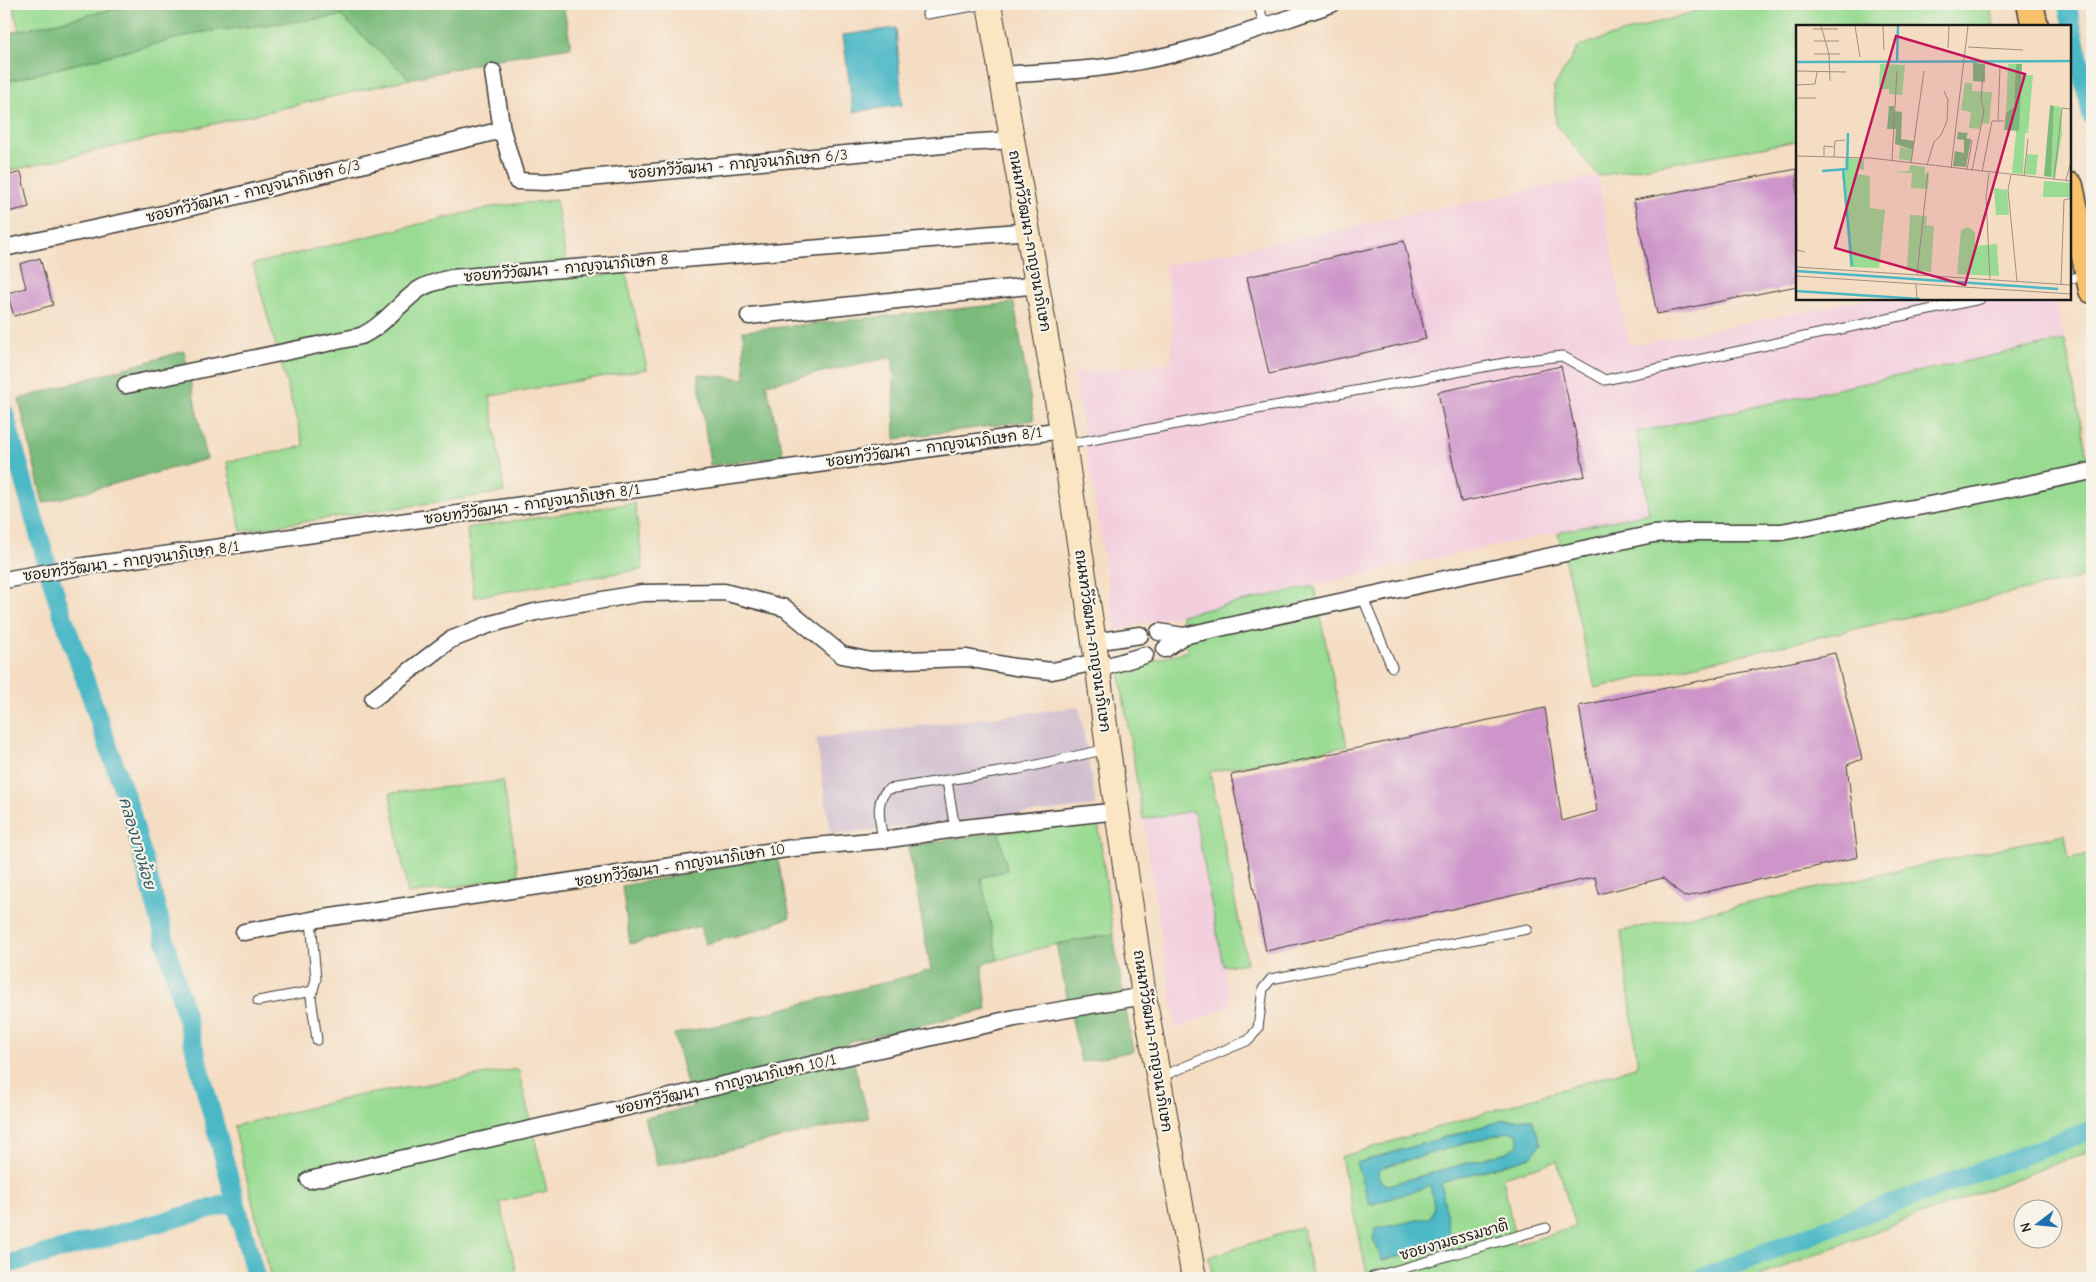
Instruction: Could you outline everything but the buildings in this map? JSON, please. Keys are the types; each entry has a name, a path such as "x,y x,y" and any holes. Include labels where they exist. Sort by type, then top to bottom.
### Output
{"main road":[{"path":"2030,4 2035,25"},
{"path":"2071,193 2084,281"}],"street":[{"name":"ถนนทวีวัฒนา-กาญจนาภิเษก","path":"988,4 1002,75 1063,438 1097,658 1108,749 1144,996 1194,1278"},
{"path":"1002,75 1130,63 1230,39 1332,4"},
{"name":"ซอยทวีวัฒนา - กาญจนาภิเษก 6/3","path":"493,72 502,130 517,181 546,182 1013,140"},
{"name":"ซอยทวีวัฒนา - กาญจนาภิเษก 6/3","path":"4,248 172,212 502,130"},
{"name":"ซอยทวีวัฒนา - กาญจนาภิเษก 8","path":"126,385 361,336 374,328 419,289 451,278 1028,231"},
{"path":"749,316 1038,285"},
{"name":"ซอยทวีวัฒนา - กาญจนาภิเษก 8/1","path":"4,580 84,566 1063,438"},
{"path":"1159,632 1183,636 1653,534 1781,532 1945,502 2092,471"},
{"path":"372,699 450,640 535,612 642,593 724,592 786,608 842,656 871,660 967,658 1014,667 1052,671 1097,658 1140,635"},
{"path":"1165,649 1183,636"},
{"path":"1097,658 1146,655"},
{"name":"ซอยทวีวัฒนา - กาญจนาภิเษก 10","path":"244,932 311,920 794,848 883,840 955,829 1118,811"},
{"name":"ซอยทวีวัฒนา - กาญจนาภิเษก 10/1","path":"309,1180 1014,1018 1144,996"}],"lane":[{"path":"927,14 988,4"},
{"path":"1258,4 1265,26"},
{"path":"1063,438 1510,362 1562,356 1605,380 1975,300"},
{"path":"1362,596 1392,667"},
{"path":"883,840 879,806 884,792 889,789 1019,769 1108,749"},
{"path":"947,781 955,829"},
{"path":"311,920 316,979 312,1011 317,1040"},
{"path":"1159,1078 1249,1040 1258,1028 1263,989 1271,979 1527,929"},
{"path":"258,1002 313,991"},
{"name":"ซอยงามธรรมชาติ","path":"1369,1278 1546,1228"}],"shaded area":[{"path":"1598,176 1629,346 1861,300 2054,300 2065,340 1637,432 1649,513 1414,563 1116,630 1074,373 1171,363 1173,330 1165,265"},
{"path":"1079,707 1096,806 831,834 816,738"},
{"path":"1194,811 1231,1005 1176,1029 1143,819"}],"green space":[{"path":"13,4 137,4 19,31"},
{"path":"137,4 563,4 571,47 507,57 410,79 341,16 203,32 4,82 4,34"},
{"path":"1705,4 1989,4 1994,25 1796,25 1796,141 1598,176 1556,124 1554,87 1579,46 1706,8"},
{"path":"341,16 410,79 4,172 4,82 203,32"},
{"path":"556,200 569,278 626,273 647,369 490,396 504,492 241,531 227,462 304,446 253,264 496,206"},
{"path":"1014,303 1034,420 895,439 893,357 766,384 784,457 710,465 698,374 745,379 743,331"},
{"path":"2065,340 2092,482 2092,575 1595,688 1558,532 1649,513 1637,432"},
{"path":"184,351 207,459 43,503 19,399"},
{"path":"635,503 643,569 474,597 467,528"},
{"path":"1314,586 1347,746 1210,772 1247,963 1223,966 1194,811 1143,819 1119,671 1187,651 1181,615"},
{"path":"503,781 519,877 408,894 390,793"},
{"path":"1098,822 1113,934 1056,944 998,960 980,877 1007,870 999,832"},
{"path":"999,832 1007,870 981,878 998,960 982,964 987,1010 848,1042 869,1118 657,1166 645,1118 693,1107 674,1034 725,1024 931,970 908,846"},
{"path":"2065,834 2069,859 2092,853 2092,1150 1754,1278 1368,1278 1341,1157 1638,1066 1621,931","holes":["1532,1119 1531,1157 1441,1183 1450,1243 1428,1251 1382,1260 1431,1217 1434,1206 1430,1185 1370,1205 1356,1163 1504,1120","1557,1161 1575,1227 1516,1245 1503,1177"]},
{"path":"777,856 790,917 755,931 705,944 700,926 630,944 622,886"},
{"path":"1113,934 1133,1051 1081,1062 1056,944"},
{"path":"518,1069 547,1191 500,1202 518,1278 271,1278 234,1126 356,1096"},
{"path":"1506,1132 1517,1133 1519,1145 1507,1152 1388,1185 1380,1181 1378,1171 1386,1166"},
{"path":"1302,1227 1313,1278 1213,1278 1209,1257"}],"water":[{"path":"896,28 902,105 853,112 843,35"},
{"path":"1532,1119 1541,1144 1531,1157 1441,1183 1451,1243 1428,1251 1382,1260 1373,1239 1375,1229 1431,1217 1434,1206 1430,1186 1370,1205 1356,1163 1504,1120","holes":["1506,1132 1517,1133 1519,1145 1507,1152 1388,1185 1380,1181 1378,1171 1386,1166"]}],"waterway":[{"path":"2067,4 2092,117"},
{"name":"คลองบางน้อย","path":"4,412 57,599 130,809 256,1278"},
{"path":"1702,1278 1856,1217 2092,1130"},
{"path":"4,1265 235,1202"}]}
